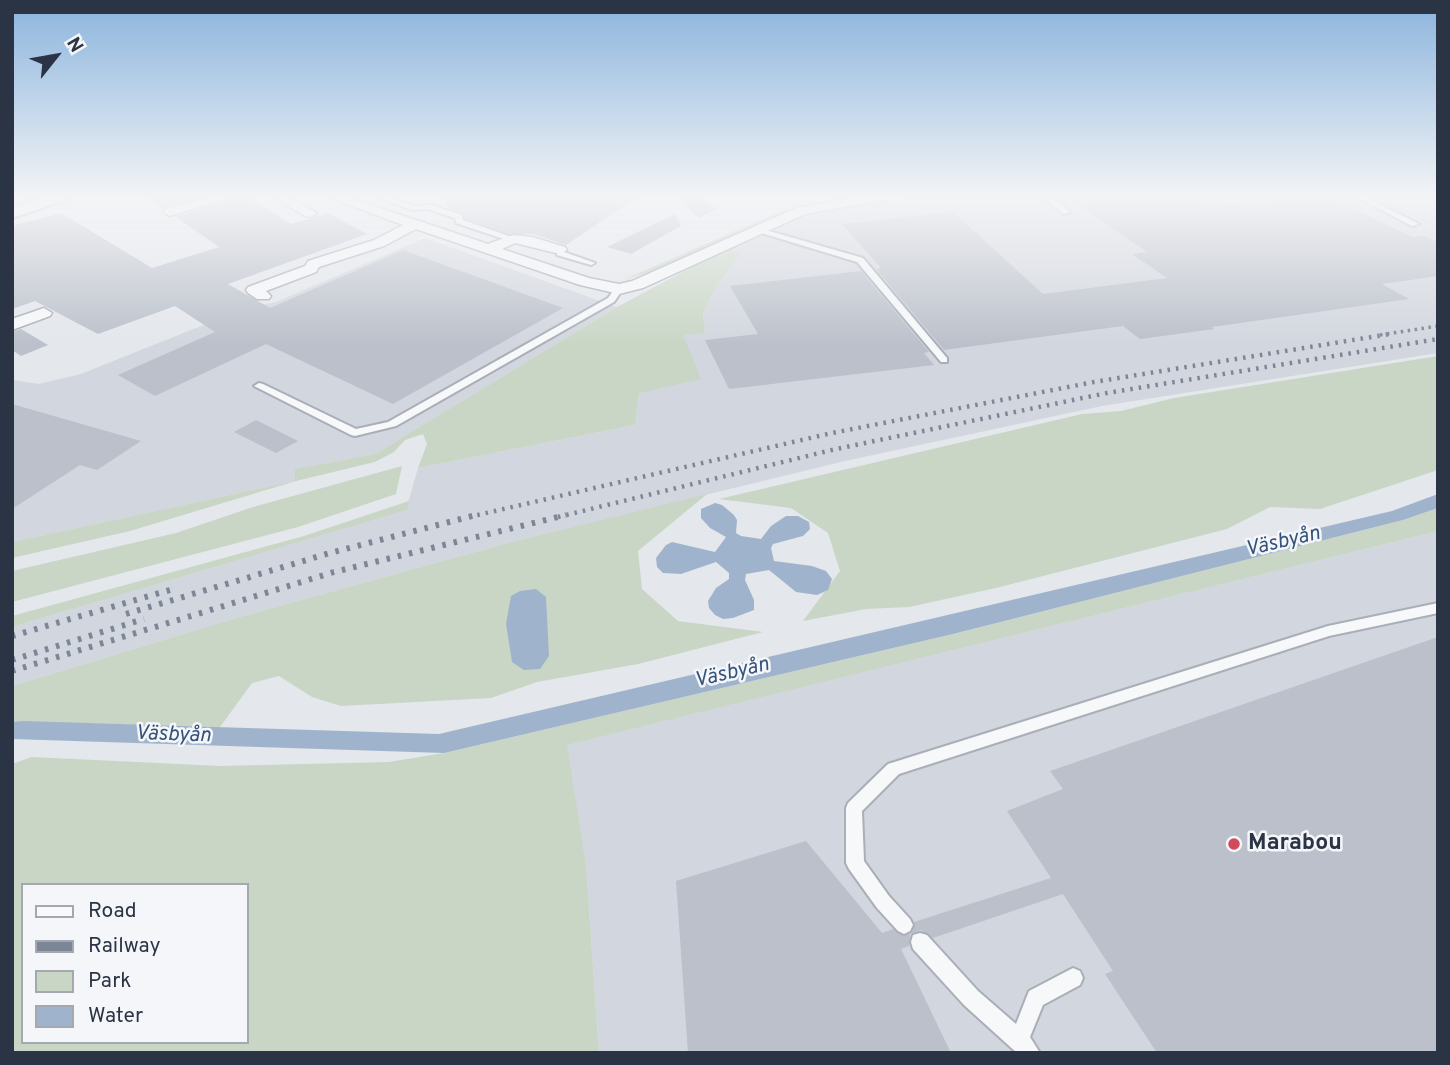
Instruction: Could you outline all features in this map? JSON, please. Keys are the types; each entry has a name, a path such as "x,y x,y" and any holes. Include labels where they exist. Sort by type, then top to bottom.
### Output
{"street":[{"path":"263,296 254,290 311,269 313,264 371,246"},
{"path":"476,246 585,282 619,289 637,285 722,246"},
{"path":"488,250 498,246"},
{"path":"546,246 560,250"},
{"path":"12,325 44,313"}],"lane":[{"path":"813,246 860,260 944,360"},
{"path":"560,250 561,253 591,263"},
{"path":"259,386 355,433 392,425 611,300 619,289"},
{"path":"904,925 883,902 855,863 854,808 894,769 1328,631 1438,608"},
{"path":"920,942 971,998 1025,1047 1036,998 1073,978"}],"shaded area":[{"path":"407,246 446,246 617,307 375,454 296,469 296,481 12,542 12,380 39,384 81,374 246,308 276,302"},
{"path":"733,246 1438,246 1438,353 1102,406 845,461 504,544 236,618 12,686 12,627 406,510 418,468 635,425 639,393 683,335 705,332 703,313 739,251 728,248"},
{"path":"1438,531 1438,1053 599,1053 586,865 566,745"}],"green space":[{"path":"702,246 710,246 662,268 623,280"},
{"path":"728,248 740,252 718,283 703,313 705,333 683,335 701,379 639,393 635,425 418,468 427,444 423,434 405,440 394,452 375,462 296,481 130,531 12,558 12,542 295,481 295,469 375,454 617,307"},
{"path":"1438,356 1438,470 1320,509 1270,507 1227,529 996,588 909,607 866,609 803,621 840,571 828,533 791,508 719,499 1082,414 1121,411 1174,398"},
{"path":"402,466 396,494 298,527 12,602 12,571 176,533 253,507"},
{"path":"707,494 638,551 642,589 678,621 763,632 638,664 537,682 491,698 341,706 312,697 279,676 252,683 220,727 12,722 12,686 236,618 504,544"},
{"path":"409,501 407,510 12,627 12,616 304,536"},
{"path":"1438,508 1438,531 567,745 586,865 599,1053 12,1053 12,764 32,757 220,766 389,762 444,753 953,634 1403,520"}],"water":[{"name":"Väsbyån","path":"1438,494 1438,508 1403,520 953,634 444,753 12,739 12,722 24,721 439,734 1392,511"},
{"path":"715,503 734,515 737,520 736,533 741,536 761,539 771,526 786,516 798,516 809,522 810,529 803,536 773,544 771,548 774,561 812,566 826,571 832,579 828,590 817,595 796,592 769,570 746,574 745,580 754,600 754,610 733,618 723,619 715,615 709,608 708,601 716,588 729,579 729,573 716,562 681,574 663,573 657,567 656,558 666,545 672,542 715,552 726,537 710,528 701,518 701,509"},
{"path":"536,589 546,597 549,656 540,669 524,670 512,662 506,624 511,596 520,591"}],"building":[{"path":"12,246 115,246 152,268 219,247 217,246 334,246 228,284 270,308 403,250 563,308 393,404 266,344 155,396 118,375 215,332 175,306 98,334 35,301 12,309"},
{"path":"610,246 646,246 631,254 607,247"},
{"path":"861,246 990,246 1043,294 1167,278 1132,254 1147,252 1138,246 1438,246 1438,276 1382,284 1409,299 1212,327 1214,329 1140,339 1123,326 944,350 876,269 881,268"},
{"path":"861,271 929,352 924,353 934,365 729,389 705,340 758,334 730,286"},
{"path":"21,329 48,345 21,356 12,350 12,332"},
{"path":"12,404 141,441 97,470 80,465 12,509"},
{"path":"256,420 298,441 276,453 234,432"},
{"name":"Marabou","path":"1438,637 1438,1053 1157,1053 1105,974 1113,971 1063,894 933,938 921,930 910,934 909,946 901,949 951,1053 688,1053 676,881 806,841 882,933 893,929 905,936 912,932 914,922 1051,878 1007,811 1063,789 1050,771"}],"railway":[{"path":"1380,335 1438,326"},
{"path":"469,517 832,433 1094,382 1390,334"},
{"path":"558,517 836,449 1107,393 1438,339"},
{"path":"126,614 330,553 476,515"},
{"path":"12,671 334,572 566,515"},
{"path":"12,636 170,590"},
{"path":"12,660 144,619"}],"place":[{"name":"Marabou","path":"1234,844"}]}
